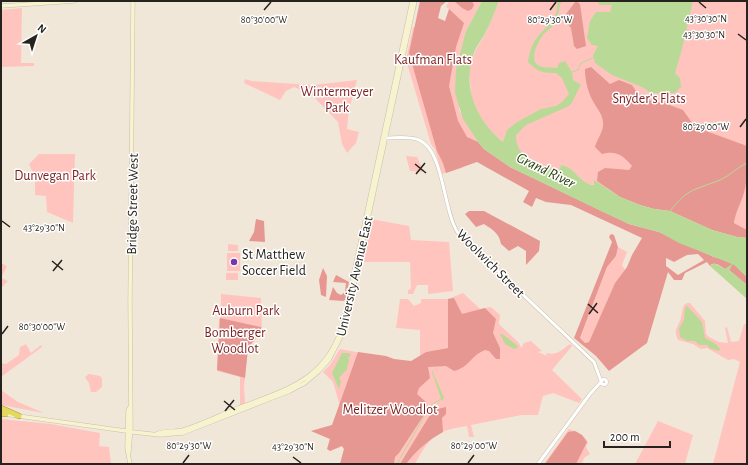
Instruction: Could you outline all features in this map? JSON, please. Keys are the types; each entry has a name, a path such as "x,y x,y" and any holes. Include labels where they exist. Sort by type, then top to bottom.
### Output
{"highway":[{"path":"1,408 19,416"}],"main road":[{"path":"1,6 75,1"},
{"name":"Bridge Street West","path":"130,464 129,432 133,1"},
{"name":"University Avenue East","path":"3,414 129,432 167,435 189,432 290,391 311,379 329,360 342,337 413,1"},
{"name":"University Avenue East","path":"156,434 175,432 192,427 289,388 309,376 323,363 332,350 340,333 344,319 413,1"}],"street":[{"name":"Woolwich Street","path":"385,138 414,139 427,145 434,156 451,220 458,233 594,362 601,376 602,382 538,464"}],"green space":[{"path":"420,1 447,1 441,6 438,18 445,21 449,9 464,23 456,47 449,86 458,121 467,137 478,142 484,149 510,167 629,224 659,232 735,265 747,277 747,285 729,270 731,266 725,269 717,264 712,264 710,266 707,262 685,273 682,280 674,280 668,272 647,343 609,371 596,356 574,338 612,242 609,237 611,234 614,235 618,247 616,256 607,267 580,338 585,343 589,342 615,283 627,267 642,238 571,205 546,202 536,198 532,207 523,202 529,191 477,162 446,173 437,151 409,53","holes":["698,254 704,260 678,275 666,266 666,258 674,262 687,255"]},
{"name":"Kaufman Flats","path":"449,1 456,2 462,8 470,1 482,1 466,31 459,110 478,142 462,168 442,174 435,150 431,144 406,60 413,27 455,36 449,9 446,7"},
{"path":"454,1 472,1 474,5 472,9 468,11"},
{"name":"Snyder's Flats","path":"499,1 747,1 747,230 734,223 736,212 670,211 595,184 586,183 571,169 561,165 559,170 540,167 503,142 487,128 472,102 469,71 475,51 486,33"},
{"path":"576,1 580,4 586,46 577,49 574,46 571,28 565,20 566,14"},
{"path":"22,8 21,63 34,63 34,66 1,67 1,10"},
{"path":"591,67 610,84 619,80 632,85 641,99 664,103 683,110 695,127 747,146 746,184 734,223 747,230 747,238 737,237 712,230 670,211 640,205 620,197 597,181 598,172 605,168 629,170 632,166 619,154 602,154 595,147 602,129 603,120 592,99 586,82 585,69"},
{"name":"Wintermeyer Park","path":"245,79 252,81 313,85 357,80 349,110 347,129 359,132 356,143 347,153 342,144 338,122 311,94 294,87 286,91 280,100 244,83"},
{"name":"Dunvegan Park","path":"39,154 75,154 73,223 47,212 46,196 35,195 35,177 29,164"},
{"path":"406,156 417,157 423,170 422,172 410,171"},
{"path":"469,211 484,211 540,241 539,251 526,265 526,251 518,246 509,251 501,244 497,234 490,228 484,224 476,227 465,214"},
{"path":"256,219 264,221 265,242 249,241 254,232"},
{"path":"371,219 409,226 411,240 449,242 453,291 428,294 428,285 417,285 413,294 408,294 408,290 411,289 410,262 363,262"},
{"name":"St Matthew Soccer Field","path":"228,244 238,245 238,251 228,251"},
{"path":"618,247 627,252 622,265 625,270 615,283 589,342 585,343 580,339 607,267 616,256"},
{"name":"St Matthew Soccer Field","path":"227,253 240,253 240,271 227,271"},
{"path":"1,263 7,266 1,278"},
{"path":"323,268 327,276 326,297 321,295 319,280"},
{"name":"St Matthew Soccer Field","path":"226,273 238,273 238,280 226,280"},
{"path":"336,275 349,282 345,300 343,301 329,300 333,287 337,293 341,295 345,292 346,283 333,282"},
{"path":"1,278 8,281 1,288"},
{"name":"Melitzer Woodlot","path":"463,293 480,309 491,307 500,315 499,324 519,343 521,348 524,343 531,341 542,351 538,352 547,356 546,353 556,353 570,344 572,346 552,370 582,399 579,403 553,393 543,396 538,415 522,415 471,425 474,437 469,437 467,426 447,430 429,441 415,464 340,464 344,449 342,446 330,451 327,449 330,439 311,431 332,425 340,406 333,382 323,372 330,365 340,349 420,364 448,348 426,352 420,357 420,330 396,328 400,299 408,299 414,306 421,303 421,299 448,299"},
{"name":"Bomberger Woodlot","path":"221,294 261,298 262,331 248,349 244,387 245,403 240,405 240,377 217,371"},
{"path":"454,298 462,314 485,308 496,319 493,333 500,348 500,359 496,359 489,351 485,350 476,355 463,367 454,371 446,366 428,367 430,378 419,388 417,394 427,403 426,412 395,457 394,464 340,464 344,449 342,446 330,451 327,449 330,439 311,431 332,425 358,352 411,361 426,352 448,348 448,299"},
{"path":"687,303 690,303 705,321 706,334 719,342 728,343 725,328 727,327 731,342 739,341 744,324 746,324 747,321 747,464 713,464 740,362 734,359 728,360 707,348 701,349 693,344 678,340 676,329 681,318 683,307"},
{"name":"Bomberger Woodlot","path":"220,318 261,327 261,331 248,348 245,378 217,370"},
{"path":"26,344 31,353 41,345 42,347 1,377 1,363 6,364 19,355 20,347"},
{"path":"89,374 100,376 102,379 102,387 96,392 91,392 89,383 85,377"},
{"path":"1,390 18,402 44,413 1,405"},
{"path":"446,407 446,414 442,418 443,432 423,446 406,464 400,464 433,410"},
{"path":"1,419 51,424 100,433 99,446 109,447 111,464 1,464"},
{"path":"658,421 693,435 685,464 635,464"},
{"path":"569,429 575,431 586,439 588,442 586,447 590,454 584,458 582,464 544,464"},
{"path":"575,431 582,435 587,442 576,464 545,464 568,432"}],"water":[{"name":"Grand River","path":"482,1 499,1 486,32 475,50 471,63 470,88 478,112 493,133 503,142 507,130 517,122 541,109 556,106 569,94 562,78 556,73 540,71 528,62 530,50 536,38 553,20 556,14 557,1 562,1 556,21 543,35 537,46 534,60 539,66 557,68 559,63 565,61 572,72 573,80 581,85 569,106 526,125 516,135 520,150 524,156 537,164 559,170 561,165 566,166 585,182 594,185 594,180 620,197 640,205 670,211 712,230 737,237 747,238 747,277 733,264 729,270 747,285 747,299 710,266 714,263 725,269 732,264 679,243 659,232 629,224 603,212 510,167 484,149 463,119 455,93 456,70 466,31"},
{"path":"598,1 693,1 675,73 680,78 681,87 675,93 651,93 642,87 612,75 595,63 593,55 598,46 592,45 587,38 590,21 596,12 610,12 612,5 599,5"},
{"path":"687,306 702,322 705,338 716,344 720,349 719,351 709,348 708,345 699,345 695,341 687,341 680,337 679,328 684,320 685,308"},
{"path":"500,334 518,346 517,348 514,349 505,344"},
{"path":"342,353 348,353 351,355 348,358 347,369 339,378 341,381 339,389 332,373"},
{"path":"432,370 444,398 442,401 432,372"}],"waterway":[{"path":"572,72 578,70 581,63 593,58"},
{"path":"670,211 676,203 687,194 724,178 747,163"},
{"path":"397,464 430,406 441,399"}],"place":[{"name":"St Matthew Soccer Field","path":"234,262"}],"park label":[{"name":"Auburn Park","path":"246,310"}]}
